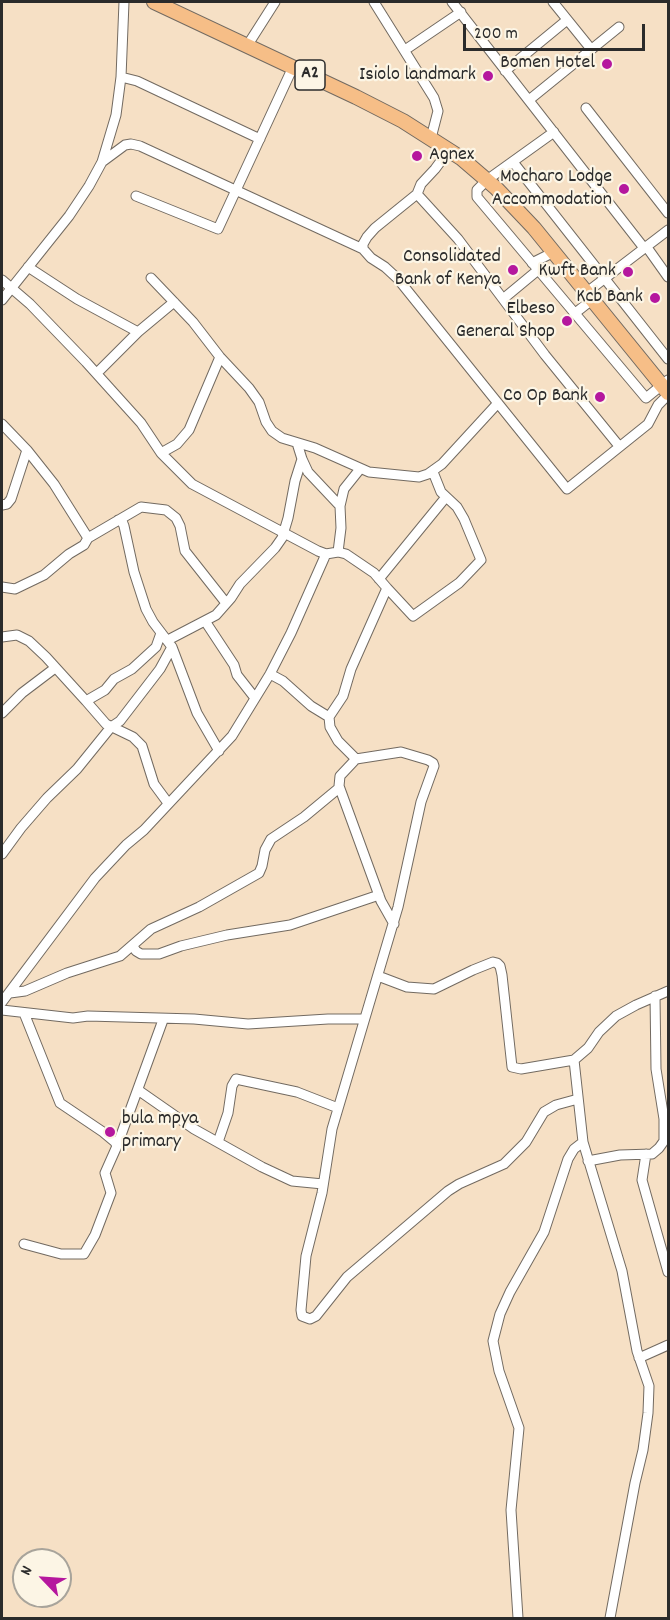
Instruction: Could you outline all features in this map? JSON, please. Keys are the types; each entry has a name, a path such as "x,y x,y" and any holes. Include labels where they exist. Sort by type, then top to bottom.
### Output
{"highway":[{"name":"A2","path":"154,2 356,97 431,138 461,158 521,213 667,388"}],"street":[{"path":"2,300 69,216 102,162 116,115 121,77 124,2"},
{"path":"247,46 275,2"},
{"path":"374,2 434,98 438,111 431,138"},
{"path":"452,2 669,277"},
{"path":"553,2 591,49"},
{"path":"405,50 461,12"},
{"path":"505,71 567,20"},
{"path":"529,100 619,27"},
{"path":"136,196 218,229 293,67"},
{"path":"121,77 137,81 260,139"},
{"path":"586,108 669,213"},
{"path":"554,132 487,180 477,190 477,197 646,398 667,388"},
{"path":"102,162 125,145 140,146 363,249 398,279 567,489 648,424 667,388"},
{"path":"363,249 363,244 375,228 417,194 425,179 449,150"},
{"path":"513,162 669,359"},
{"path":"417,194 458,240 545,355 619,446"},
{"path":"574,314 606,277 669,230"},
{"path":"503,299 535,267 554,252"},
{"path":"28,267 77,299 138,332"},
{"path":"151,278 220,357 240,376 259,402 272,432 282,438 315,448 360,469 377,474 410,476 424,476 433,472 498,403"},
{"path":"2,280 12,287 97,373 141,423 161,453 182,475 201,490 326,554 338,552 357,560 379,579 413,616 459,583 481,560 465,519 457,507 441,492 433,472"},
{"path":"97,373 138,332 174,302"},
{"path":"161,453 177,444 189,429 220,357"},
{"path":"2,424 27,450 54,484 88,538"},
{"path":"297,443 310,475 340,506"},
{"path":"2,505 7,504 14,493 27,450"},
{"path":"86,701 105,690 114,679 132,669 156,647 216,615 240,584 271,554 283,532 302,459"},
{"path":"338,552 341,528 340,506 344,489 360,469"},
{"path":"379,579 446,497"},
{"path":"2,587 15,589 44,575 84,545 88,538 141,507 159,508 170,512 180,526 185,551 226,603"},
{"path":"118,520 122,521 124,526 134,572 147,609 167,640 197,713 219,751"},
{"path":"2,1002 27,965 95,878 219,751 238,727 270,674 291,633 326,554"},
{"path":"356,759 335,737 329,724 329,717 343,696 354,662 387,588"},
{"path":"205,621 234,665 237,675 255,698"},
{"path":"2,637 18,635 29,641 102,720 111,727 133,737 142,746 154,784 168,803"},
{"path":"2,853 46,798 77,770 111,727 123,717 155,675 167,640"},
{"path":"2,713 22,693 55,668"},
{"path":"270,674 283,681 329,717"},
{"path":"394,924 379,895 339,788 340,776 356,759 401,752 423,758 434,765 417,813 394,924 364,1019 330,1141 323,1184 306,1256 302,1316 307,1319 313,1318 319,1313 347,1277 448,1191 504,1164 526,1142 544,1112 556,1105 578,1099"},
{"path":"10,993 25,991 67,973 120,956 158,926 199,907 259,873 265,850 271,839 304,818 339,788"},
{"path":"133,946 135,951 141,954 159,954 227,935 290,925 379,895"},
{"path":"378,976 407,987 434,988 473,970 493,962 496,963 500,966 502,975 511,1061 513,1068 521,1069 574,1060 588,1048 611,1020 626,1010 669,991"},
{"path":"588,1161 620,1155 652,1154 659,1148 665,1136 656,1069 655,996"},
{"path":"2,1010 73,1018 88,1016 163,1020 194,1019 248,1024 364,1019"},
{"path":"24,1013 60,1103 111,1138 117,1146"},
{"path":"24,1244 60,1254 84,1254 95,1235 111,1193 105,1173 163,1020"},
{"path":"574,1060 583,1142 622,1271 639,1358 649,1386 648,1413 610,1618"},
{"path":"218,1142 228,1113 232,1086 237,1079 297,1092 338,1108"},
{"path":"138,1090 194,1129 283,1177 303,1183 323,1184"},
{"path":"518,1618 511,1510 519,1428 499,1371 494,1341 505,1303 544,1232 568,1159 574,1149 583,1142"},
{"path":"646,1154 643,1185 669,1272"},
{"path":"639,1358 669,1345"}],"place":[{"name":"Bomen Hotel","path":"607,64"},
{"name":"Isiolo landmark","path":"488,76"},
{"name":"Agnex","path":"417,156"},
{"name":"Mocharo Lodge Accommodation","path":"624,189"},
{"name":"Consolidated Bank of Kenya","path":"513,270"},
{"name":"Kwft Bank","path":"628,272"},
{"name":"Kcb Bank","path":"655,298"},
{"name":"Elbeso General Shop","path":"567,321"},
{"name":"Co Op Bank","path":"600,397"},
{"name":"bula mpya primary","path":"110,1132"}]}
